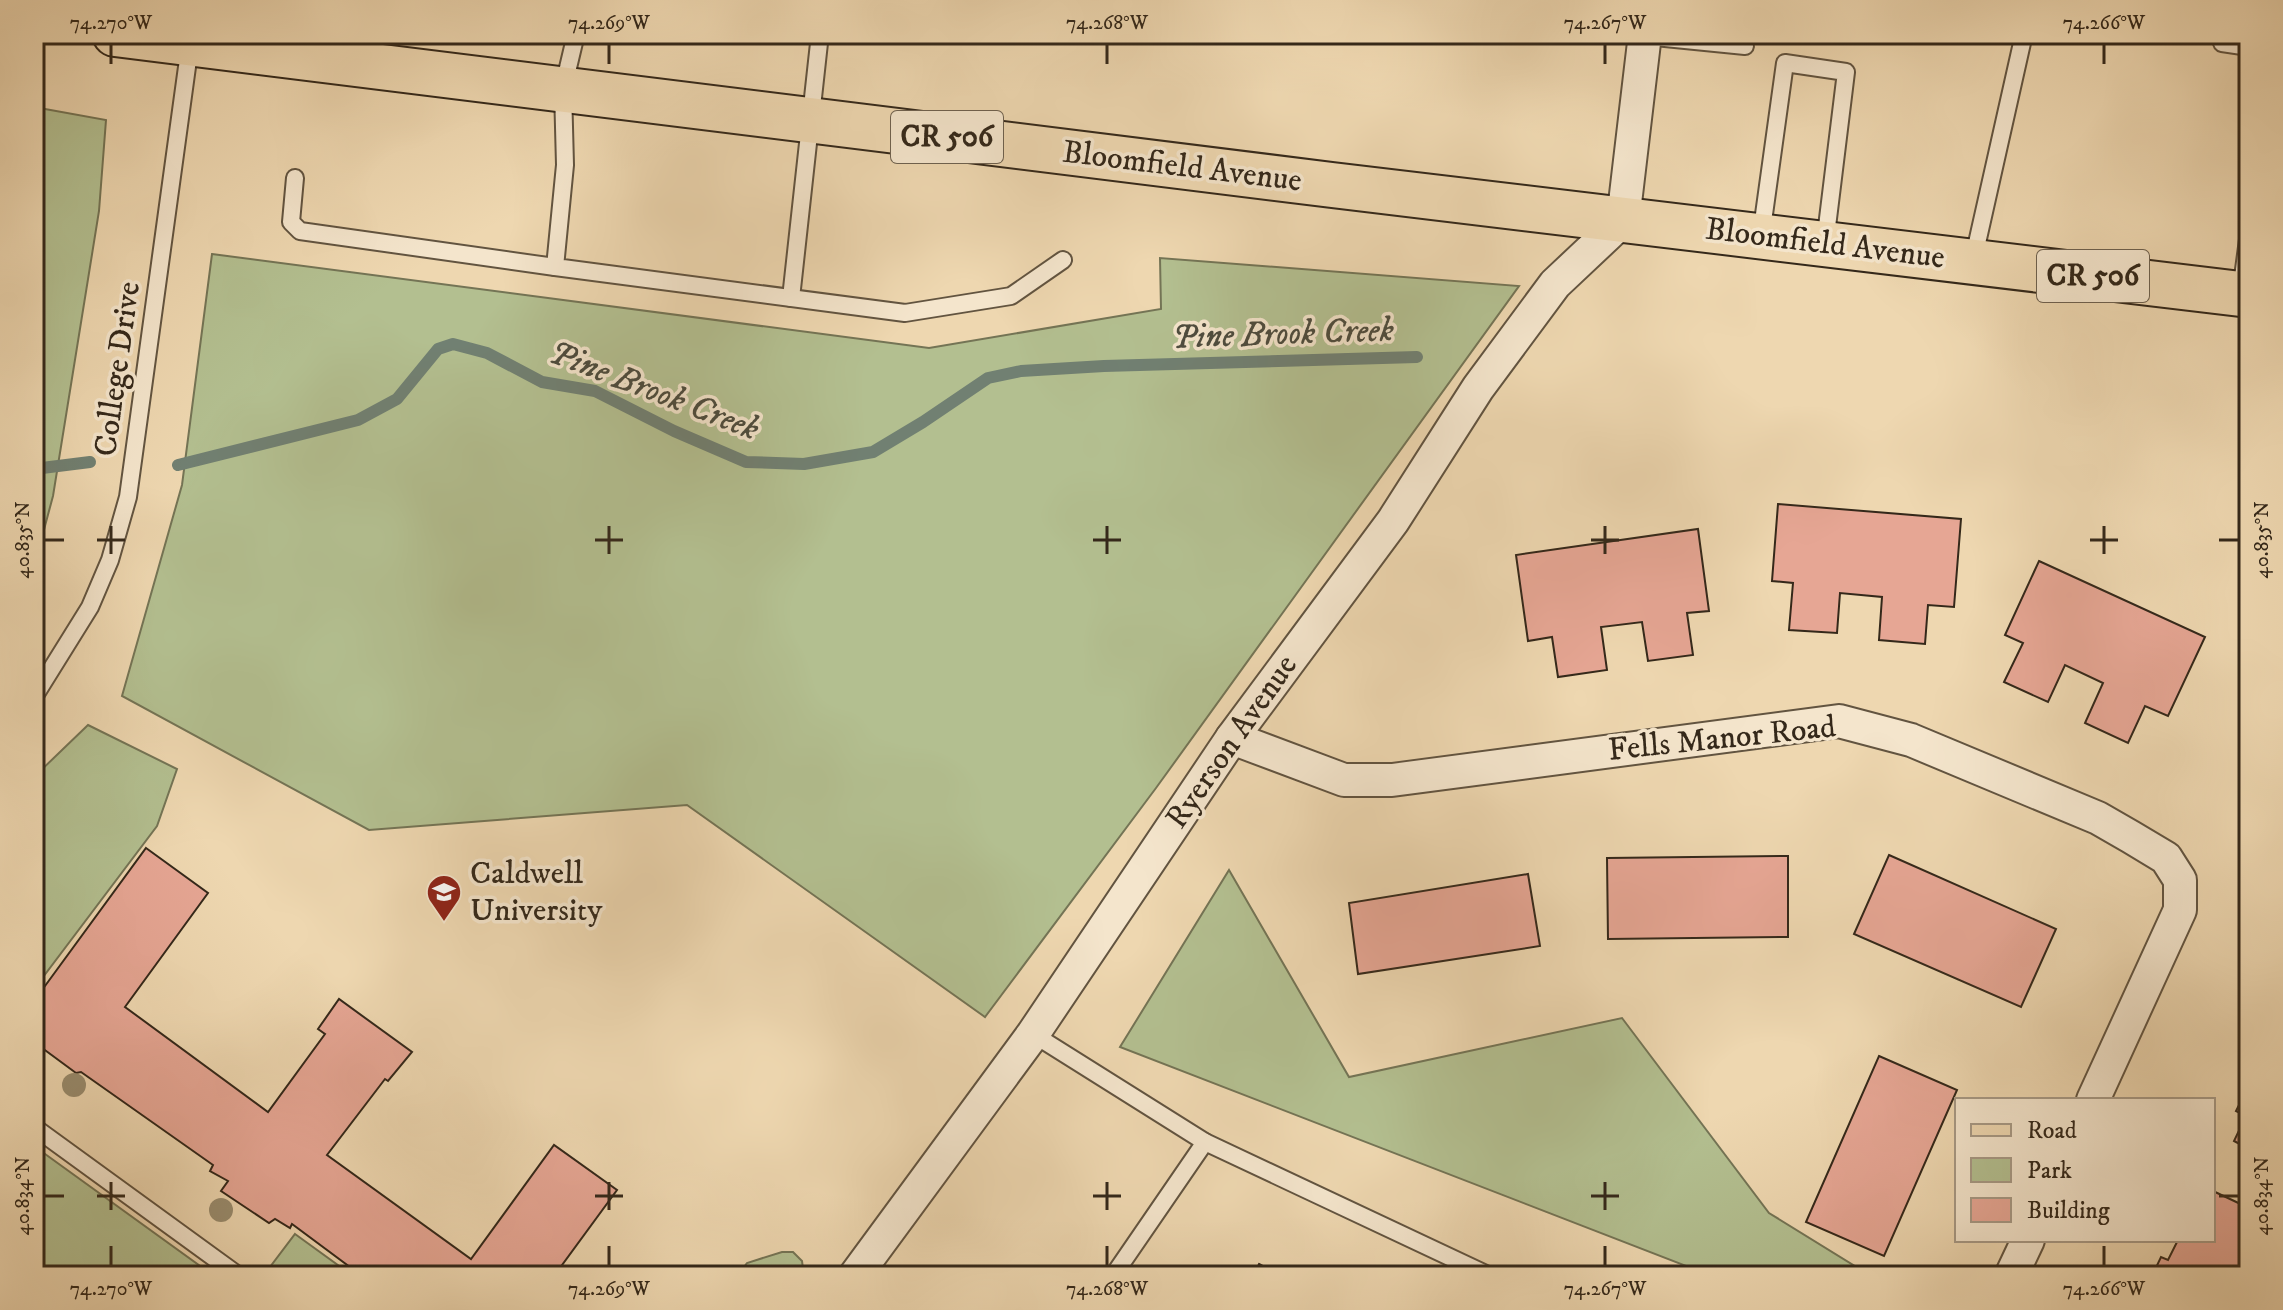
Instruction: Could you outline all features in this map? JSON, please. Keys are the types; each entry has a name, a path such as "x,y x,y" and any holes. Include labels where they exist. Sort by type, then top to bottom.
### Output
{"main road":[{"name":"Bloomfield Avenue","path":"115,34 2245,294"}],"street":[{"path":"1623,220 1645,35"},
{"name":"Ryerson Avenue","path":"855,1276 1033,1034 1232,738 1393,521 1478,388 1555,284 1623,220"},
{"name":"Fells Manor Road","path":"1232,738 1344,780 1392,780 1839,721 1911,740 2098,818 2166,858 2180,880 2180,910 2094,1098"},
{"path":"2011,1276 2027,1242"}],"lane":[{"path":"555,267 565,165 563,89 576,34"},
{"path":"791,298 820,34"},
{"path":"1973,262 2024,34"},
{"path":"1645,35 1745,46"},
{"name":"College Drive","path":"37,690 90,607 110,560 128,497 190,43"},
{"path":"2222,43 2249,47"},
{"path":"1761,237 1785,63 1846,72 1825,244"},
{"path":"295,178 291,222 300,231 905,313 1011,296 1063,260"},
{"path":"2245,294 2249,232"},
{"path":"1033,1034 1205,1142 1490,1276"},
{"path":"34,1127 239,1276"},
{"path":"1113,1276 1205,1142"}],"green space":[{"path":"34,107 106,120 99,211 53,496 34,567"},
{"path":"212,254 929,348 1161,309 1160,258 1519,286 1156,788 985,1017 687,805 369,830 122,696 182,485"},
{"path":"88,725 177,769 157,826 34,989 34,777"},
{"path":"1229,870 1349,1077 1622,1018 1769,1213 1871,1276 1712,1276 1120,1047"},
{"path":"34,1146 214,1276 57,1276 34,1259"},
{"path":"295,1234 353,1276 283,1276 270,1267"},
{"path":"782,1252 793,1252 802,1261 804,1276 737,1276 747,1263"}],"building":[{"path":"1778,504 1961,519 1954,607 1928,605 1925,644 1879,640 1882,597 1840,593 1837,633 1789,630 1793,583 1772,581"},
{"path":"1698,529 1709,611 1687,613 1693,655 1648,661 1642,622 1601,627 1607,670 1558,677 1552,637 1528,641 1516,555"},
{"path":"2039,561 2205,637 2168,716 2145,706 2128,743 2085,723 2103,683 2065,665 2048,702 2004,682 2023,643 2005,635"},
{"path":"146,848 208,893 125,1007 268,1112 325,1034 318,1029 339,999 412,1052 388,1081 385,1079 327,1155 471,1259 554,1145 617,1190 554,1276 362,1276 292,1224 290,1228 275,1219 269,1223 221,1191 228,1181 210,1171 213,1165 34,1042 34,1001"},
{"path":"1889,855 2056,929 2021,1007 1854,934"},
{"path":"1788,856 1788,937 1608,939 1607,858"},
{"path":"1528,874 1540,946 1358,974 1349,903"},
{"path":"1879,1056 1957,1090 1884,1256 1806,1222"},
{"path":"2247,1089 2249,1149 2234,1141 2246,1116 2236,1111"},
{"path":"2215,1192 2249,1208 2249,1263 2245,1271 2249,1276 2152,1276 2161,1257 2168,1260 2177,1242 2215,1242"},
{"path":"1259,1264 1282,1276 1253,1276"}],"waterway":[{"name":"Pine Brook Creek","path":"178,465 358,420 397,399 438,349 453,344 487,353 542,382 595,391 674,431 746,462 804,464 873,452 988,378 1021,371 1417,357"},
{"name":"Pine Brook Creek","path":"34,469 90,462"}],"place":[{"name":"Caldwell University","path":"444,923"}]}
